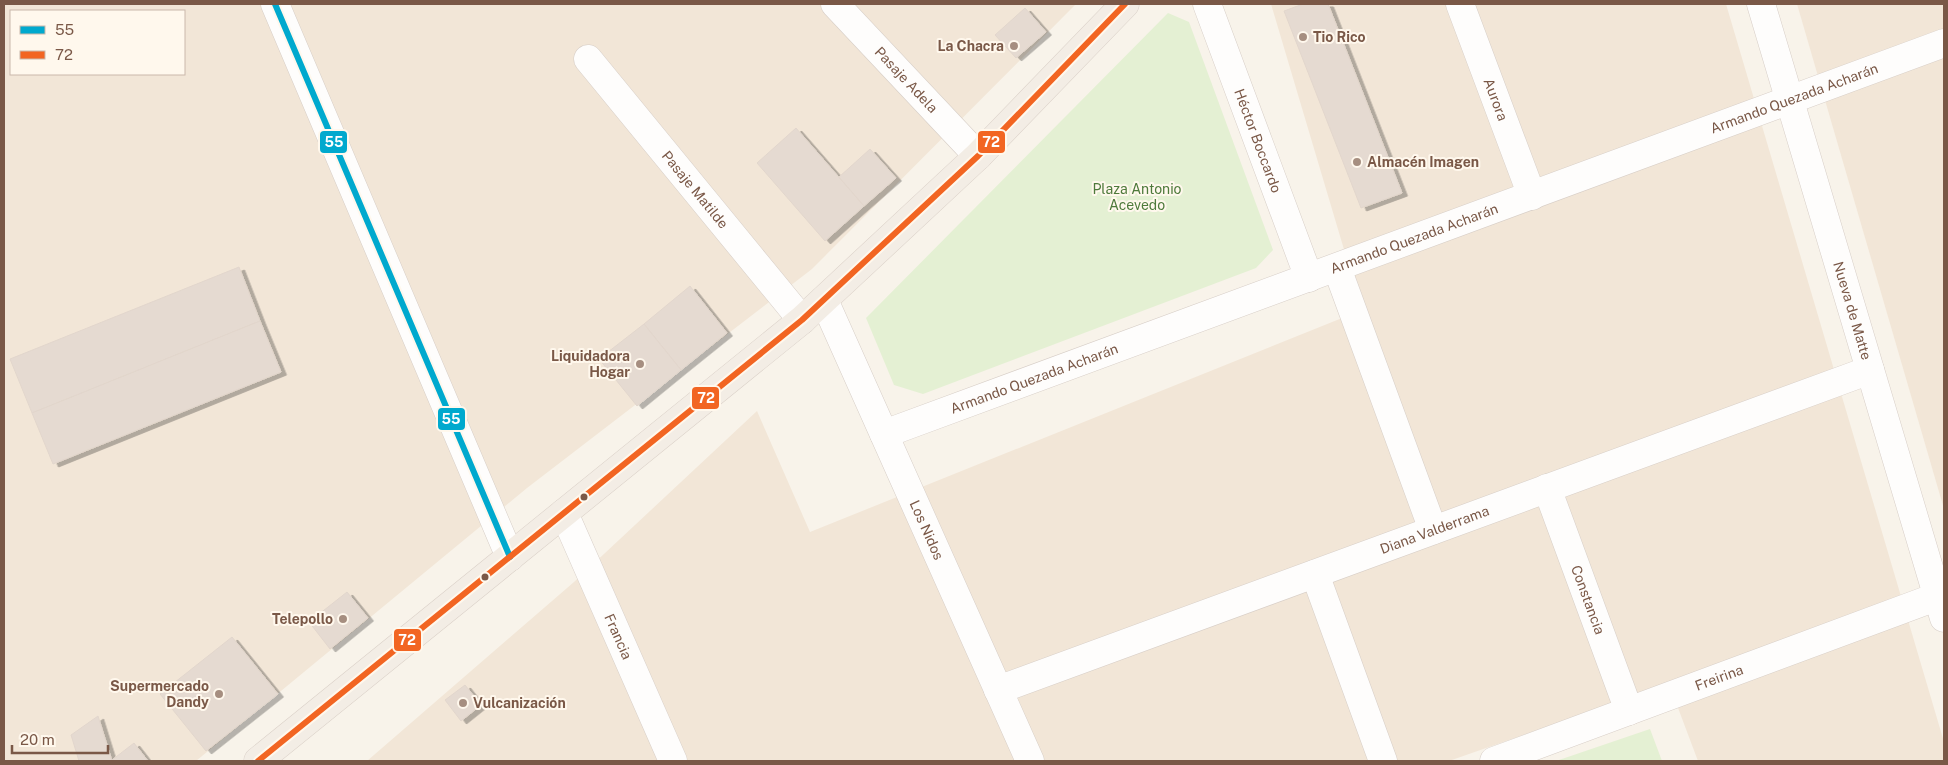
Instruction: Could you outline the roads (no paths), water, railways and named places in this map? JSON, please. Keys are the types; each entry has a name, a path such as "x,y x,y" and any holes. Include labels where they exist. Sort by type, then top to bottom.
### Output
{"main road":[{"path":"258,761 802,320 978,156 1125,4"}],"street":[{"path":"275,4 510,557"},
{"name":"Pasaje Adela","path":"835,4 978,156"},
{"name":"Héctor Boccardo","path":"1207,4 1309,278"},
{"name":"Aurora","path":"1460,4 1532,196"},
{"name":"Nueva de Matte","path":"1761,4 1870,370 1942,603"},
{"name":"Armando Quezada Acharán","path":"884,434 1944,44"},
{"name":"Pasaje Matilde","path":"588,59 802,320"},
{"path":"1338,268 1433,530"},
{"name":"Los Nidos","path":"824,300 1030,761"},
{"name":"Diana Valderrama","path":"998,690 1870,370"},
{"name":"Constancia","path":"1547,488 1628,711"},
{"name":"Francia","path":"564,513 673,761"},
{"path":"1315,574 1383,761"},
{"name":"Freirina","path":"1494,761 1628,711 1942,603"}],"place":[{"name":"Tio Rico","path":"1303,37"},
{"name":"La Chacra","path":"1014,46"},
{"name":"Almacén Imagen","path":"1357,162"},
{"name":"Liquidadora Hogar","path":"640,364"},
{"name":"Telepollo","path":"343,619"},
{"name":"Supermercado Dandy","path":"219,694"},
{"name":"Vulcanización","path":"463,703"}],"park label":[{"name":"Plaza Antonio Acevedo","path":"1137,197"}]}
